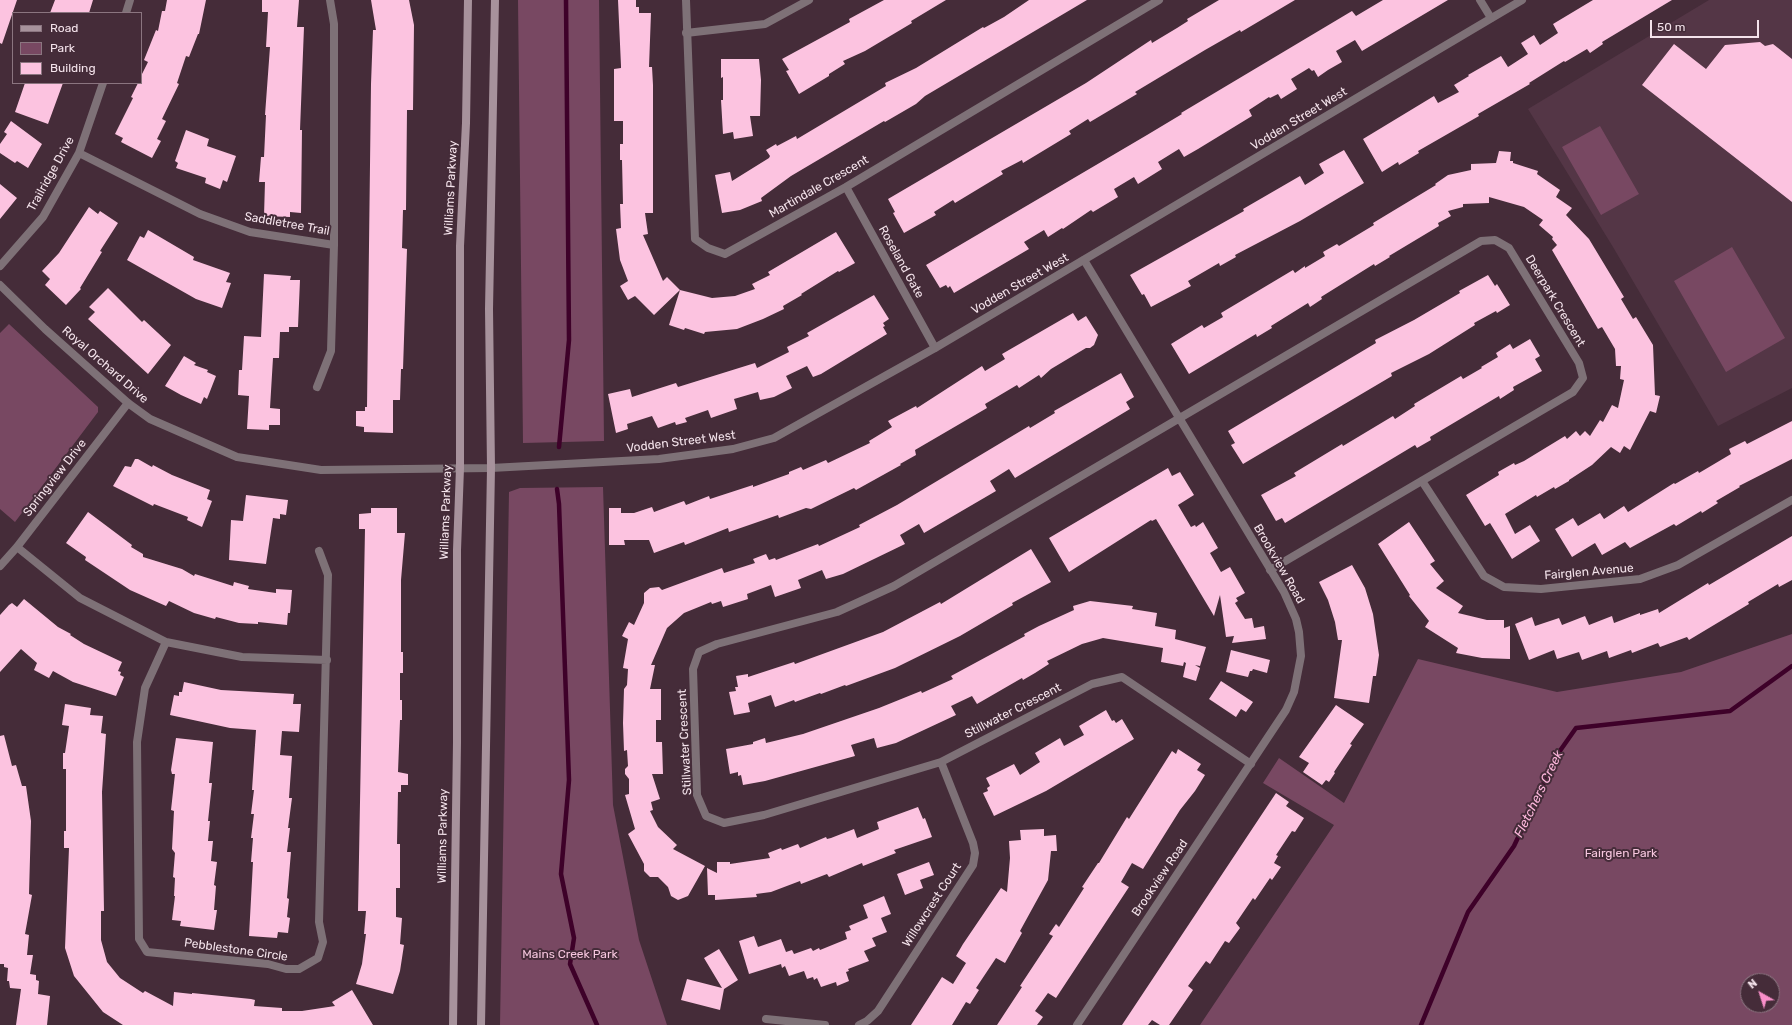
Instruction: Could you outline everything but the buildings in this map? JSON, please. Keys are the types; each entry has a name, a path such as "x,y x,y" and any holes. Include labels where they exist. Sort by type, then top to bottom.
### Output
{"main road":[{"name":"Williams Parkway","path":"453,1025 457,742 457,550 460,468 460,246 466,123 468,0"},
{"path":"480,1025 491,468 489,309 495,0"}],"street":[{"path":"126,12 130,0"},
{"name":"Saddletree Trail","path":"79,152 207,217 250,232 334,245 334,24 330,0"},
{"name":"Martindale Crescent","path":"686,0 686,33 695,239 708,248 724,254 846,187 1159,0"},
{"path":"686,33 765,24 809,0"},
{"path":"1480,0 1492,18"},
{"name":"Vodden Street West","path":"491,468 659,459 733,449 774,438 935,348 1522,0"},
{"name":"Trailridge Drive","path":"0,266 43,217 79,152 103,84"},
{"name":"Roseland Gate","path":"846,187 935,348"},
{"name":"Deerpark Crescent","path":"1180,419 1481,241 1495,240 1509,248 1579,363 1583,378 1573,392 1270,570"},
{"path":"317,387 331,351 334,245"},
{"name":"Brookview Road","path":"1077,1025 1288,706 1294,692 1300,668 1301,644 1296,620 1284,592 1084,260"},
{"name":"Royal Orchard Drive","path":"0,285 45,329 128,404 150,419 237,457 321,470 491,468"},
{"name":"Springview Drive","path":"0,566 17,547 128,404"},
{"name":"Stillwater Crescent","path":"1180,419 894,586 837,612 717,644 699,652 693,669 697,795 706,816 724,823 764,815 941,762 1092,684 1122,677 1251,764"},
{"name":"Fairglen Avenue","path":"1422,481 1484,576 1504,587 1541,589 1640,579 1678,565 1792,500"},
{"path":"17,547 80,598 166,642 242,656 327,660 328,575 319,551"},
{"name":"Pebblestone Circle","path":"166,642 145,688 137,742 139,939 147,952 268,964 286,969 300,969 318,958 323,942 319,922 327,660"},
{"name":"Willowcrest Court","path":"859,1025 867,1022 878,1011 973,865 975,853 973,844 941,762"},
{"path":"766,1019 825,1025"}],"shaded area":[{"path":"1709,0 1792,0 1792,388 1718,426 1613,247 1528,109"}],"green space":[{"path":"518,0 599,0 604,441 523,443"},
{"path":"1600,126 1639,194 1601,215 1562,147"},
{"path":"1732,247 1785,338 1726,372 1674,281"},
{"path":"9,324 98,407 98,412 15,522 0,509 0,333"},
{"name":"Mains Creek Park","path":"603,487 613,805 639,940 667,1025 500,1025 509,492 520,488"},
{"name":"Fairglen Park","path":"1792,634 1792,1025 1200,1025 1334,825 1263,783 1279,758 1344,803 1418,659 1557,692 1681,672"}],"waterway":[{"path":"559,447 569,340 566,0"},
{"path":"557,489 559,504 569,780 561,874 574,938 570,964 597,1025"},
{"name":"Fletchers Creek","path":"1421,1025 1468,912 1514,846 1557,755 1576,728 1730,711 1792,666"}]}
